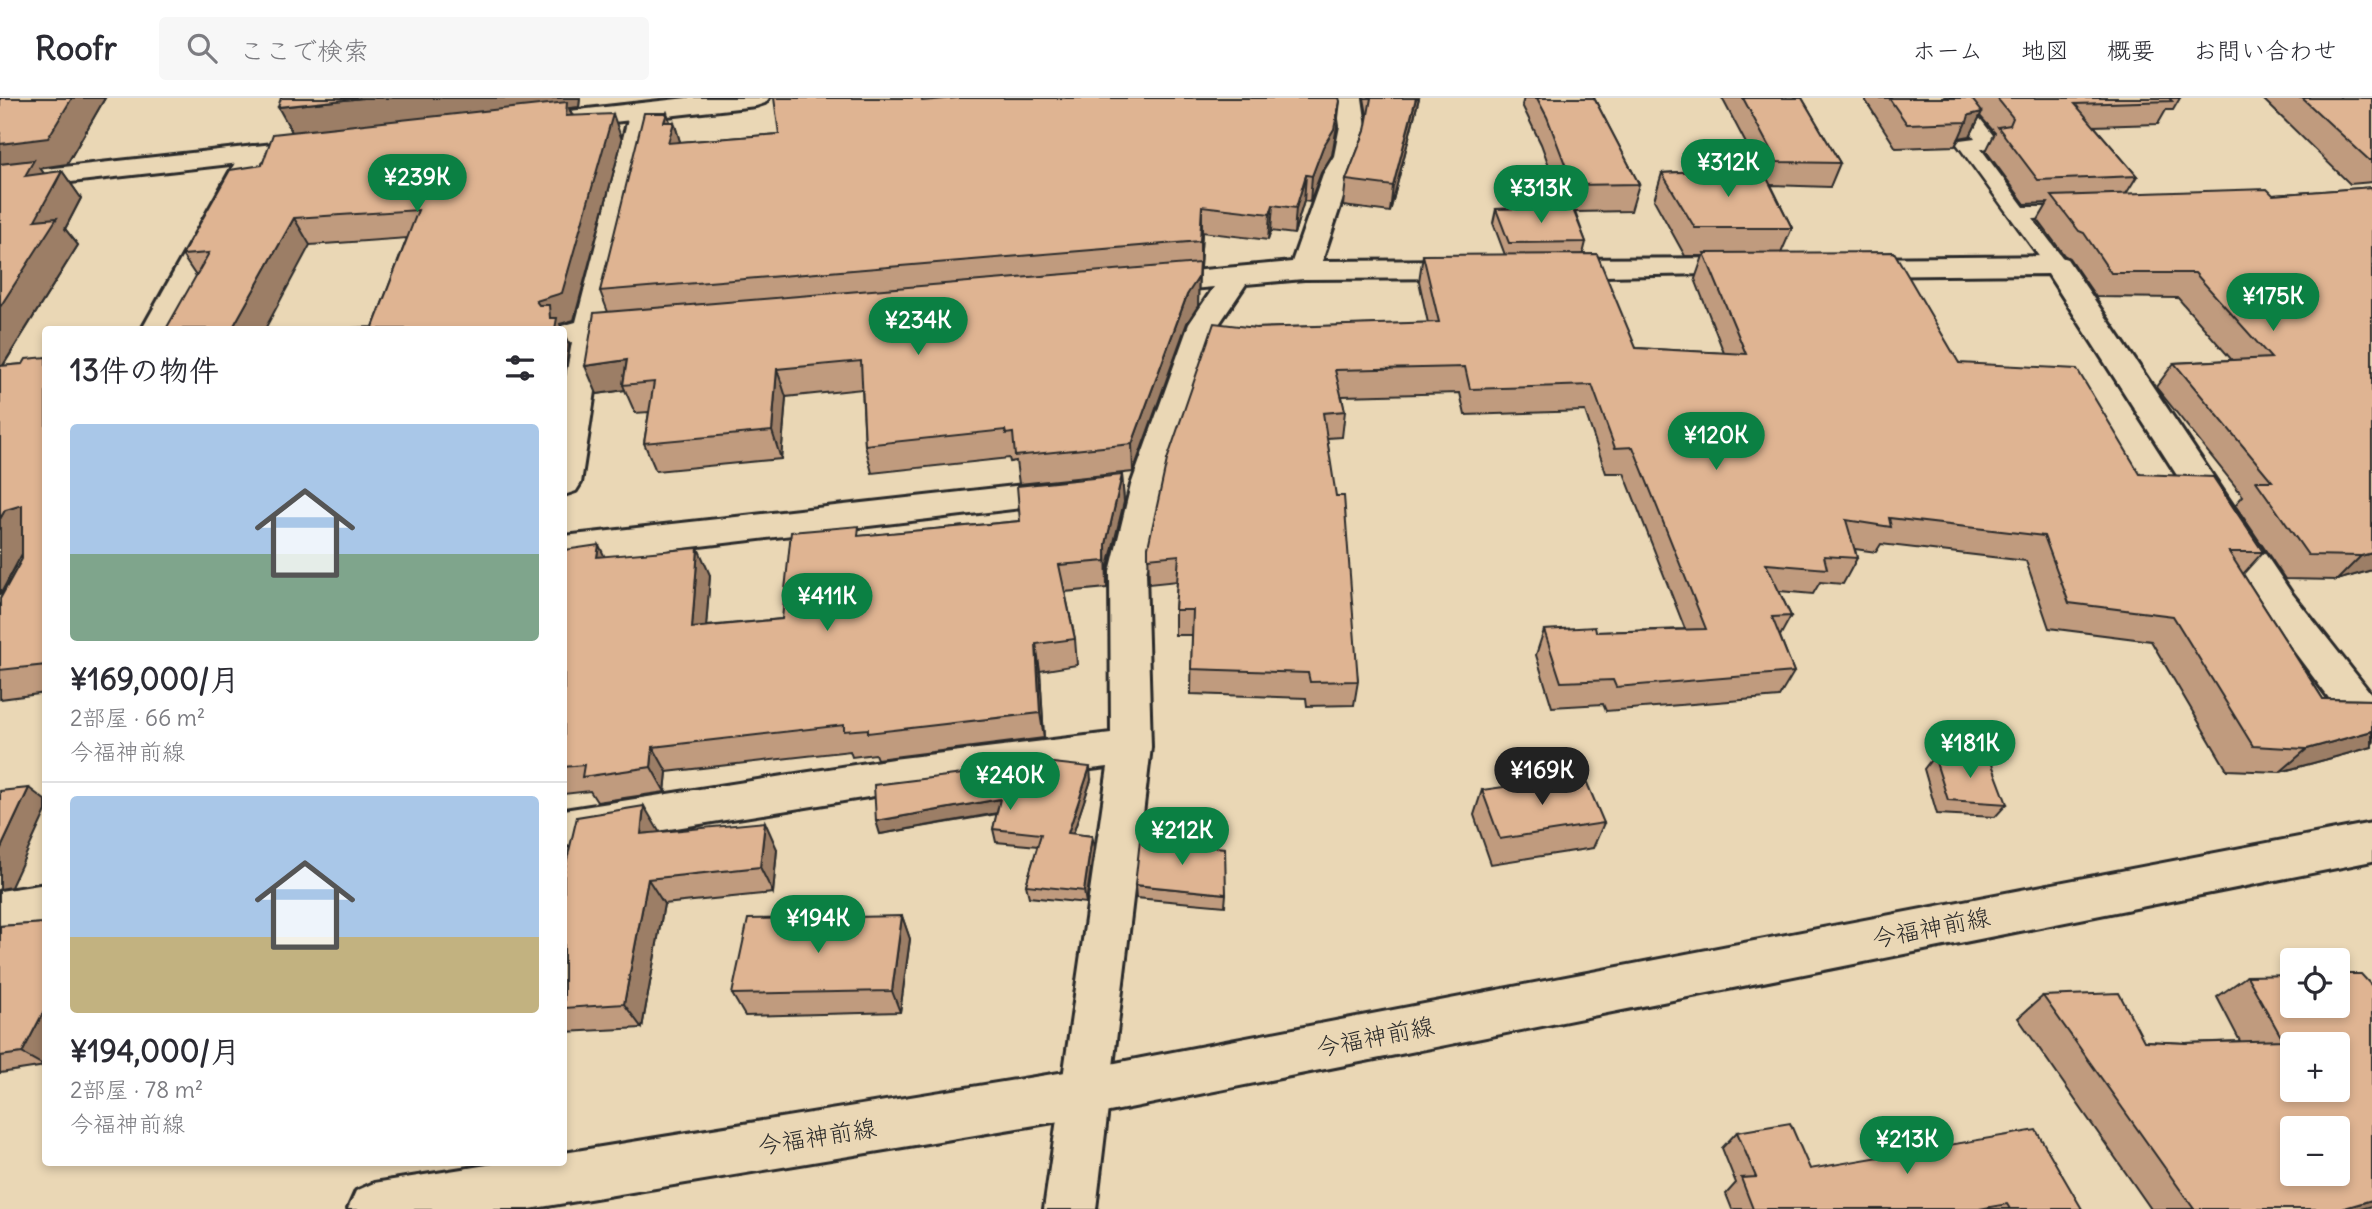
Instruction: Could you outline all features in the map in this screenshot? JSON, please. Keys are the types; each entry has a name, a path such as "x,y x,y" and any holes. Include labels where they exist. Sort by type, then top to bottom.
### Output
{"street":[{"path":"536,123 756,98"},
{"path":"1304,270 1337,174 1347,156 1353,126 1349,98"},
{"path":"567,445 576,332 643,111"},
{"path":"0,182 347,144"},
{"path":"159,326 253,154"},
{"path":"1820,267 2057,265 2277,601 2372,725"},
{"path":"1126,286 1304,270 1778,267"},
{"path":"1070,1209 1131,747 1128,572 1148,485 1204,324 1236,277"},
{"path":"576,332 672,324"},
{"path":"567,549 1148,485"},
{"path":"567,828 892,776 1131,747"},
{"name":"今福神前線","path":"374,1209 1084,1093 2372,842"},
{"path":"0,911 42,905"}],"lane":[{"path":"1954,98 1989,144 1967,144 2057,265"},
{"path":"2017,213 2101,211"}],"building":[{"path":"0,98 72,98 48,138 0,144"},
{"path":"281,98 363,98 278,107"},
{"path":"774,98 921,98 922,101 959,98 1339,98 1340,101 1334,129 1323,147 1312,176 1306,175 1296,208 1273,205 1270,214 1202,206 1200,241 600,291 644,113 667,113 664,122 674,122 668,143 779,134"},
{"path":"1371,98 1416,98 1393,186 1346,180 1365,131"},
{"path":"1537,98 1594,98 1639,184 1573,185"},
{"path":"1743,98 1802,98 1840,163 1777,162"},
{"path":"1889,98 1971,98 1982,112 1969,115 1967,122 1907,124"},
{"path":"1997,98 2169,98 2172,101 2075,104 2137,176 2038,180 1998,127 2010,125 2013,118"},
{"path":"2302,98 2372,98 2372,160 2369,160"},
{"path":"567,102 566,116 613,114 562,293 536,301 539,305 549,305 550,318 557,318 556,326 373,326 418,210 294,218 234,326 168,326 209,253 182,255 230,170 262,165 273,134"},
{"path":"34,160 25,176 62,171 35,220 57,218 0,307 0,164"},
{"path":"1762,168 1792,228 1695,228 1662,173"},
{"path":"2372,187 2372,553 2361,556 2308,555 2256,481 2272,481 2174,363 2271,358 2195,273 2111,273 2084,233 2079,231 2052,196 2267,189 2273,195"},
{"path":"1572,207 1586,242 1509,243 1496,209"},
{"path":"1894,252 1959,363 2077,369 2140,474 2213,477 2263,552 2229,552 2323,699 2372,700 2372,731 2307,749 2253,746 2173,616 2069,603 2044,536 1889,518 1891,527 1846,520 1857,558 1824,556 1827,569 1766,564 1791,616 1772,617 1794,672 1616,687 1613,680 1561,682 1544,630 1595,627 1596,632 1706,629 1633,447 1615,448 1592,385 1470,389 1465,367 1335,370 1345,411 1323,413 1336,496 1344,496 1358,681 1310,682 1308,673 1191,669 1193,610 1175,610 1179,555 1148,558 1148,547 1167,460 1214,323 1256,328 1439,322 1423,255 1597,254 1636,348 1746,354 1704,253"},
{"path":"1199,263 1198,278 1187,295 1132,444 1015,456 1013,433 1006,434 1005,430 865,445 861,361 777,369 772,431 644,443 654,382 623,385 627,360 585,366 594,313"},
{"path":"42,357 42,665 0,670 0,599 22,559 22,505 5,510 0,519 0,366 23,364 26,359"},
{"path":"1122,475 1106,544 1106,561 1059,565 1075,639 1036,644 1040,713 868,733 868,729 844,731 844,725 653,747 651,767 582,777 584,765 567,767 567,550 599,545 597,557 698,548 692,628 782,619 791,532 859,526 858,536 1020,521 1017,486"},
{"path":"1934,756 1990,759 2007,804 1948,800"},
{"path":"1053,763 1090,767 1068,833 1092,836 1084,891 1026,885 1041,834 993,829 1000,799 876,821 874,785"},
{"path":"1584,776 1604,823 1500,839 1482,790"},
{"path":"29,788 0,850 0,791"},
{"path":"644,806 641,834 765,822 760,867 648,879 624,1004 567,1008 567,859 577,817"},
{"path":"1140,840 1225,848 1226,894 1135,885"},
{"path":"902,916 892,991 732,994 748,919"},
{"path":"42,923 42,1015 22,1053 0,1056 0,926"},
{"path":"2350,974 2361,974 2372,986 2372,1200 2341,1209 2194,1209 2043,996 2119,993 2144,1041 2186,1043 2280,1040 2280,1102 2350,1102 2350,1032 2280,1032 2280,1035 2247,976 2280,975 2280,1018 2350,1018"},
{"path":"1790,1123 1810,1169 2036,1130 2082,1209 2010,1209 2007,1204 1979,1209 1753,1209 1741,1178 1756,1177 1737,1132"}]}
